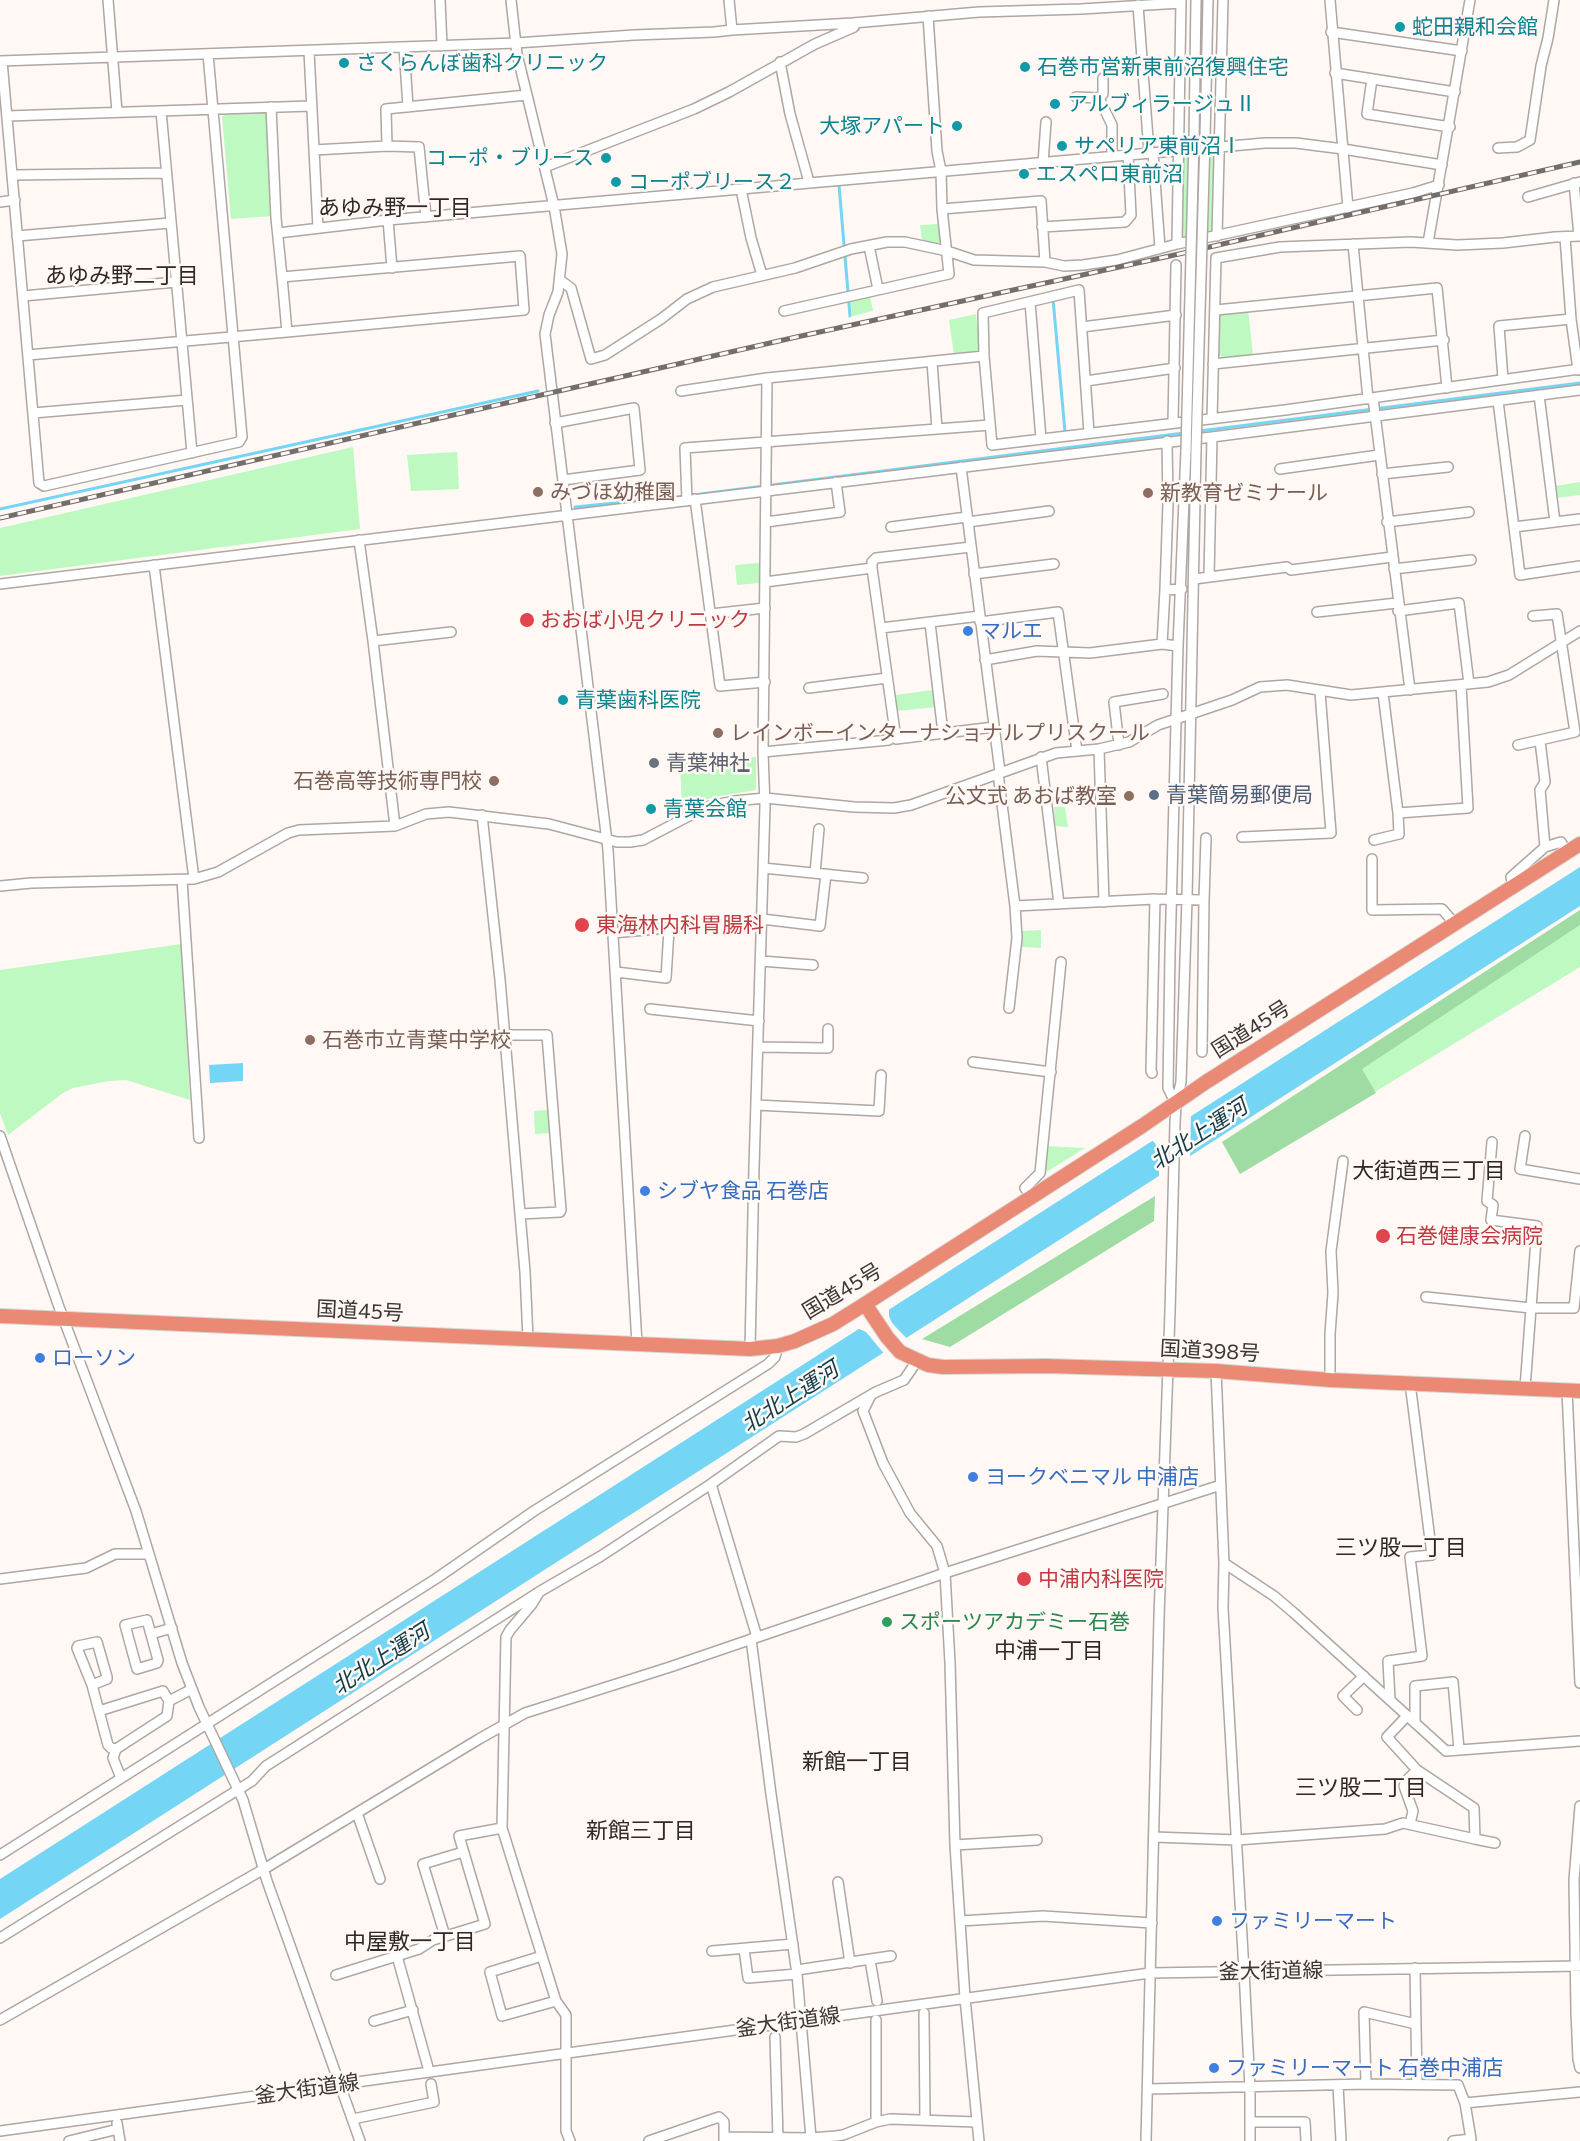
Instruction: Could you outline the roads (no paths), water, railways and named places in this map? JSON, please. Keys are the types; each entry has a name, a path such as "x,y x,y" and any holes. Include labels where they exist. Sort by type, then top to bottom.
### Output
{"highway":[{"name":"国道45号","path":"0,1316 637,1344 750,1348 778,1346 813,1334 868,1309 1031,1197 1176,1109 1206,1082 1580,844"},
{"name":"国道398号","path":"868,1309 900,1352 917,1361 943,1367 1031,1366 1216,1371 1330,1380 1574,1390"}],"street":[{"path":"108,0 117,112"},
{"path":"440,0 442,46"},
{"path":"511,0 516,43 554,206 562,254 560,280 545,334 607,839 637,1344"},
{"path":"729,0 732,30"},
{"path":"1176,1109 1168,1088 1170,953 1186,450 1196,0"},
{"path":"1146,2141 1176,1109 1181,1082 1187,899 1208,0"},
{"path":"1217,236 1223,0"},
{"path":"1330,0 1348,208"},
{"path":"1428,243 1470,0"},
{"path":"1498,148 1517,147 1530,140 1554,0"},
{"path":"208,54 242,438 239,442 44,486 39,483 1,61 516,43 1181,1 1178,244"},
{"path":"1138,5 1161,248"},
{"path":"784,311 949,274 928,16"},
{"path":"545,166 693,109 729,92 780,62 854,27 853,23"},
{"path":"1331,32 1462,51"},
{"path":"404,47 408,107"},
{"path":"309,51 318,228"},
{"path":"780,62 790,114 809,182"},
{"path":"1335,73 1455,92"},
{"path":"1100,98 1103,94 1103,78"},
{"path":"1371,80 1367,114 1449,127"},
{"path":"387,146 386,108 527,96"},
{"path":"1076,97 1100,98"},
{"path":"1100,98 1112,124 1112,156"},
{"path":"7,116 310,105"},
{"path":"271,107 278,233 287,332"},
{"path":"161,111 192,453"},
{"path":"1043,163 1046,122"},
{"path":"278,233 388,220 1218,147 1296,143 1442,165"},
{"path":"314,150 387,146 419,147 426,217"},
{"path":"1042,227 1125,222 1131,215 1128,155"},
{"path":"13,175 165,173"},
{"path":"1212,419 1216,258 1280,247 1411,242 1457,245 1580,236 1577,183 1528,197"},
{"path":"560,280 571,288 591,359 605,355 661,319 687,299 704,291 795,268 851,249 887,242 905,242 947,250 974,260 1044,262 1064,266 1083,265 1117,260 1178,244 1413,194 1439,185"},
{"path":"741,189 762,275"},
{"path":"0,202 15,200"},
{"path":"942,209 1041,201 1044,262"},
{"path":"388,220 393,268"},
{"path":"17,236 170,223"},
{"path":"0,584 567,514 767,486 836,482 1212,437 1447,388 1579,370 1570,319 1565,237"},
{"path":"1353,244 1362,347 1373,405 1410,690"},
{"path":"869,246 878,289"},
{"path":"28,355 525,310 520,256 282,277"},
{"path":"1173,423 1176,265"},
{"path":"23,296 176,282"},
{"path":"1216,310 1357,294 1437,288 1447,388"},
{"path":"1089,433 1079,290 983,313 984,356 992,445 1016,445 1041,439 1212,419 1373,405 1497,401 1580,390"},
{"path":"1030,302 1041,439"},
{"path":"1082,327 1176,315"},
{"path":"1503,379 1499,326 1570,319"},
{"path":"1214,364 1443,340"},
{"path":"681,391 766,378 984,356"},
{"path":"932,362 937,429"},
{"path":"1086,381 1175,368"},
{"path":"750,1348 765,798 763,752 767,486 766,378"},
{"path":"1539,395 1555,522"},
{"path":"33,413 187,400"},
{"path":"1497,401 1520,575 1580,567"},
{"path":"555,423 634,408 640,470 563,480"},
{"path":"765,682 720,686 711,614 689,497 685,448 990,425"},
{"path":"1209,577 1212,437"},
{"path":"1162,644 1168,503 1167,441"},
{"path":"1016,445 1018,459"},
{"path":"1280,469 1379,455"},
{"path":"961,467 1016,906 1017,938 1009,1008"},
{"path":"1382,474 1448,467"},
{"path":"766,522 840,512 836,482"},
{"path":"891,527 1049,511"},
{"path":"1387,522 1469,512"},
{"path":"1514,527 1580,519"},
{"path":"359,540 395,826"},
{"path":"971,546 876,558 872,562 872,568 896,739 994,727"},
{"path":"1194,579 1392,557"},
{"path":"1394,569 1471,560"},
{"path":"974,574 1054,564"},
{"path":"154,565 194,879"},
{"path":"765,582 872,568"},
{"path":"1165,590 1182,589"},
{"path":"1317,612 1459,603 1465,685 1468,808 1398,813"},
{"path":"711,614 765,608"},
{"path":"881,628 1058,612 1077,751"},
{"path":"1518,745 1575,732 1557,614 1533,616"},
{"path":"930,623 943,733"},
{"path":"0,886 31,883 194,879 218,872 288,833 299,830 395,826 426,814 449,812 549,824 617,842 643,840 706,807 723,803 765,798 846,807 894,808 911,805 1041,757 1129,742 1158,725 1232,700 1260,687 1287,685 1320,692 1351,695 1488,682 1509,675 1580,631"},
{"path":"373,642 451,632"},
{"path":"985,660 1037,651 1090,653 1162,644 1178,646"},
{"path":"809,688 887,678"},
{"path":"1242,837 1331,833 1320,692"},
{"path":"1374,840 1399,834 1383,693"},
{"path":"1119,745 1114,702 1163,694"},
{"path":"763,752 889,740"},
{"path":"1540,741 1545,782 1540,790 1545,847"},
{"path":"1099,748 1104,902"},
{"path":"1041,757 1059,904"},
{"path":"482,815 505,1035 525,1272 528,1339"},
{"path":"815,873 819,829"},
{"path":"1202,1052 1206,838"},
{"path":"1513,887 1510,877 1545,847 1561,842 1568,852"},
{"path":"1372,859 1372,910 1442,909 1455,924"},
{"path":"763,868 863,878"},
{"path":"762,920 820,926 826,874"},
{"path":"182,880 199,1138"},
{"path":"1016,906 1155,899 1204,900"},
{"path":"1152,1073 1155,899"},
{"path":"612,933 668,928 669,930 666,978 615,972"},
{"path":"761,961 813,965"},
{"path":"1031,1197 1025,1188 1040,1173 1061,962"},
{"path":"650,1009 759,1021"},
{"path":"759,1047 828,1048 828,1029"},
{"path":"505,1035 547,1035 561,1210 560,1212 520,1214"},
{"path":"973,1062 1051,1072"},
{"path":"756,1105 879,1111 881,1075"},
{"path":"0,1136 64,1319 117,1460 192,1689 243,1800 264,1869 360,2141"},
{"path":"1525,1136 1520,1169 1580,1179"},
{"path":"1492,1142 1487,1201 1493,1205 1491,1220 1537,1226 1525,1388"},
{"path":"1330,1380 1333,1293 1331,1251 1343,1161"},
{"path":"1426,1297 1531,1308 1574,1308 1580,1251"},
{"path":"0,1855 121,1778 209,1728 437,1578 534,1511 768,1364 775,1358 778,1346"},
{"path":"0,1938 236,1786 252,1781 266,1767 539,1592 601,1556 779,1436 796,1437 804,1434 876,1392 904,1380 917,1361"},
{"path":"1216,1371 1224,1563 1223,1608 1245,1971 1250,2141"},
{"path":"1390,1700 1388,1661 1422,1656 1410,1557 1432,1556 1410,1383"},
{"path":"1574,1390 1580,1683"},
{"path":"870,1397 863,1411 883,1463 910,1513 937,1546 945,1573 955,1845 964,1998 979,2141"},
{"path":"711,1484 754,1638 769,1783 797,1972 811,2138"},
{"path":"0,2020 264,1869 504,1724 535,1710 945,1573 1221,1485"},
{"path":"0,1579 86,1568 115,1554 149,1554"},
{"path":"1224,1563 1281,1602 1446,1751 1580,1741"},
{"path":"539,1592 507,1636 502,1828 556,2001 566,2015 566,2131 570,2141"},
{"path":"147,1620 151,1634 157,1663 137,1669 125,1626 147,1620"},
{"path":"151,1634 172,1628"},
{"path":"92,1685 107,1679 97,1642 77,1648 92,1685 108,1745 116,1749"},
{"path":"1357,1710 1343,1696 1364,1676"},
{"path":"1415,1723 1415,1686 1453,1682 1459,1749"},
{"path":"169,1701 192,1689"},
{"path":"99,1711 163,1691 169,1701 167,1716 116,1749 113,1758 121,1778"},
{"path":"1407,1716 1387,1737 1417,1770 1474,1808 1475,1839"},
{"path":"1410,1824 1413,1811 1404,1786 1417,1770"},
{"path":"1579,2062 1578,1919 1574,1880 1580,1806"},
{"path":"357,1813 380,1879"},
{"path":"1154,1837 1237,1840 1385,1829 1403,1823 1495,1843"},
{"path":"336,1975 419,1949 433,1940 485,1924 459,1836 502,1828"},
{"path":"955,1845 1037,1840"},
{"path":"445,1936 423,1864 464,1852"},
{"path":"838,1882 850,1963"},
{"path":"960,1921 1042,1916 1152,1923"},
{"path":"712,1951 793,1944"},
{"path":"744,1949 748,1978 891,1956"},
{"path":"397,1956 429,2071"},
{"path":"542,1956 490,1971 502,2016 556,2001"},
{"path":"870,1960 877,2001"},
{"name":"釜大街道線","path":"0,2131 1150,1973 1578,1966"},
{"path":"1415,1968 1417,2084"},
{"path":"374,2021 413,2010"},
{"path":"1366,2084 1364,2012 1416,2024"},
{"path":"924,2013 926,2120"},
{"path":"876,2020 876,2122"},
{"path":"776,2037 778,2138"},
{"path":"353,2119 434,2102 431,2084"},
{"path":"1148,2089 1366,2084 1458,2085 1465,2103 1471,2140 1453,2141"},
{"path":"1338,2085 1341,2141"},
{"path":"1465,2103 1580,2092"},
{"path":"116,2115 120,2141"},
{"path":"649,2141 674,2136 719,2117 724,2122 724,2139 811,2138 843,2135 890,2119 976,2122"},
{"path":"1250,2122 1305,2122 1306,2141"},
{"path":"69,2141 118,2129"}],"water":[{"name":"北北上運河","path":"1580,867 1580,906 0,1919 0,1879"},
{"path":"243,1063 243,1081 210,1083 209,1065"}],"waterway":[{"path":"839,185 850,316"},
{"path":"1053,299 1065,432"},
{"path":"693,495 1580,383"},
{"path":"0,509 538,391"},
{"path":"575,507 686,496"}],"railway":[{"path":"0,518 1580,162"}],"place":[{"name":"蛇田親和会館","path":"1400,27"},
{"name":"さくらんぼ歯科クリニック","path":"344,63"},
{"name":"石巻市営新東前沼復興住宅","path":"1025,67"},
{"name":"アルブィラージュⅡ","path":"1055,104"},
{"name":"大塚アパート","path":"957,126"},
{"name":"サペリア東前沼Ⅰ","path":"1062,146"},
{"name":"コーポ・ブリース","path":"606,158"},
{"name":"エスペロ東前沼","path":"1024,174"},
{"name":"コーポブリース２","path":"616,182"},
{"name":"みづほ幼稚園","path":"538,492"},
{"name":"新教育ゼミナール","path":"1148,493"},
{"name":"おおば小児クリニック","path":"527,620"},
{"name":"マルエ","path":"968,631"},
{"name":"青葉歯科医院","path":"563,700"},
{"name":"レインボーインターナショナルプリスクール","path":"718,733"},
{"name":"青葉神社","path":"654,763"},
{"name":"石巻高等技術専門校","path":"494,781"},
{"name":"青葉簡易郵便局","path":"1154,795"},
{"name":"公文式 あおば教室","path":"1129,796"},
{"name":"青葉会館","path":"651,809"},
{"name":"東海林内科胃腸科","path":"582,925"},
{"name":"石巻市立青葉中学校","path":"310,1040"},
{"name":"シブヤ食品 石巻店","path":"645,1191"},
{"name":"石巻健康会病院","path":"1383,1236"},
{"name":"ローソン","path":"40,1358"},
{"name":"ヨークベニマル 中浦店","path":"973,1477"},
{"name":"中浦内科医院","path":"1024,1579"},
{"name":"スポーツアカデミー石巻","path":"887,1622"},
{"name":"ファミリーマート","path":"1217,1921"},
{"name":"ファミリーマート 石巻中浦店","path":"1214,2068"}],"district":[{"name":"あゆみ野一丁目","path":"395,208"},
{"name":"あゆみ野二丁目","path":"122,276"},
{"name":"大街道西三丁目","path":"1429,1171"},
{"name":"三ツ股一丁目","path":"1401,1548"},
{"name":"中浦一丁目","path":"1049,1651"},
{"name":"新館一丁目","path":"857,1762"},
{"name":"三ツ股二丁目","path":"1361,1788"},
{"name":"新館三丁目","path":"641,1831"},
{"name":"中屋敷一丁目","path":"410,1942"}]}
